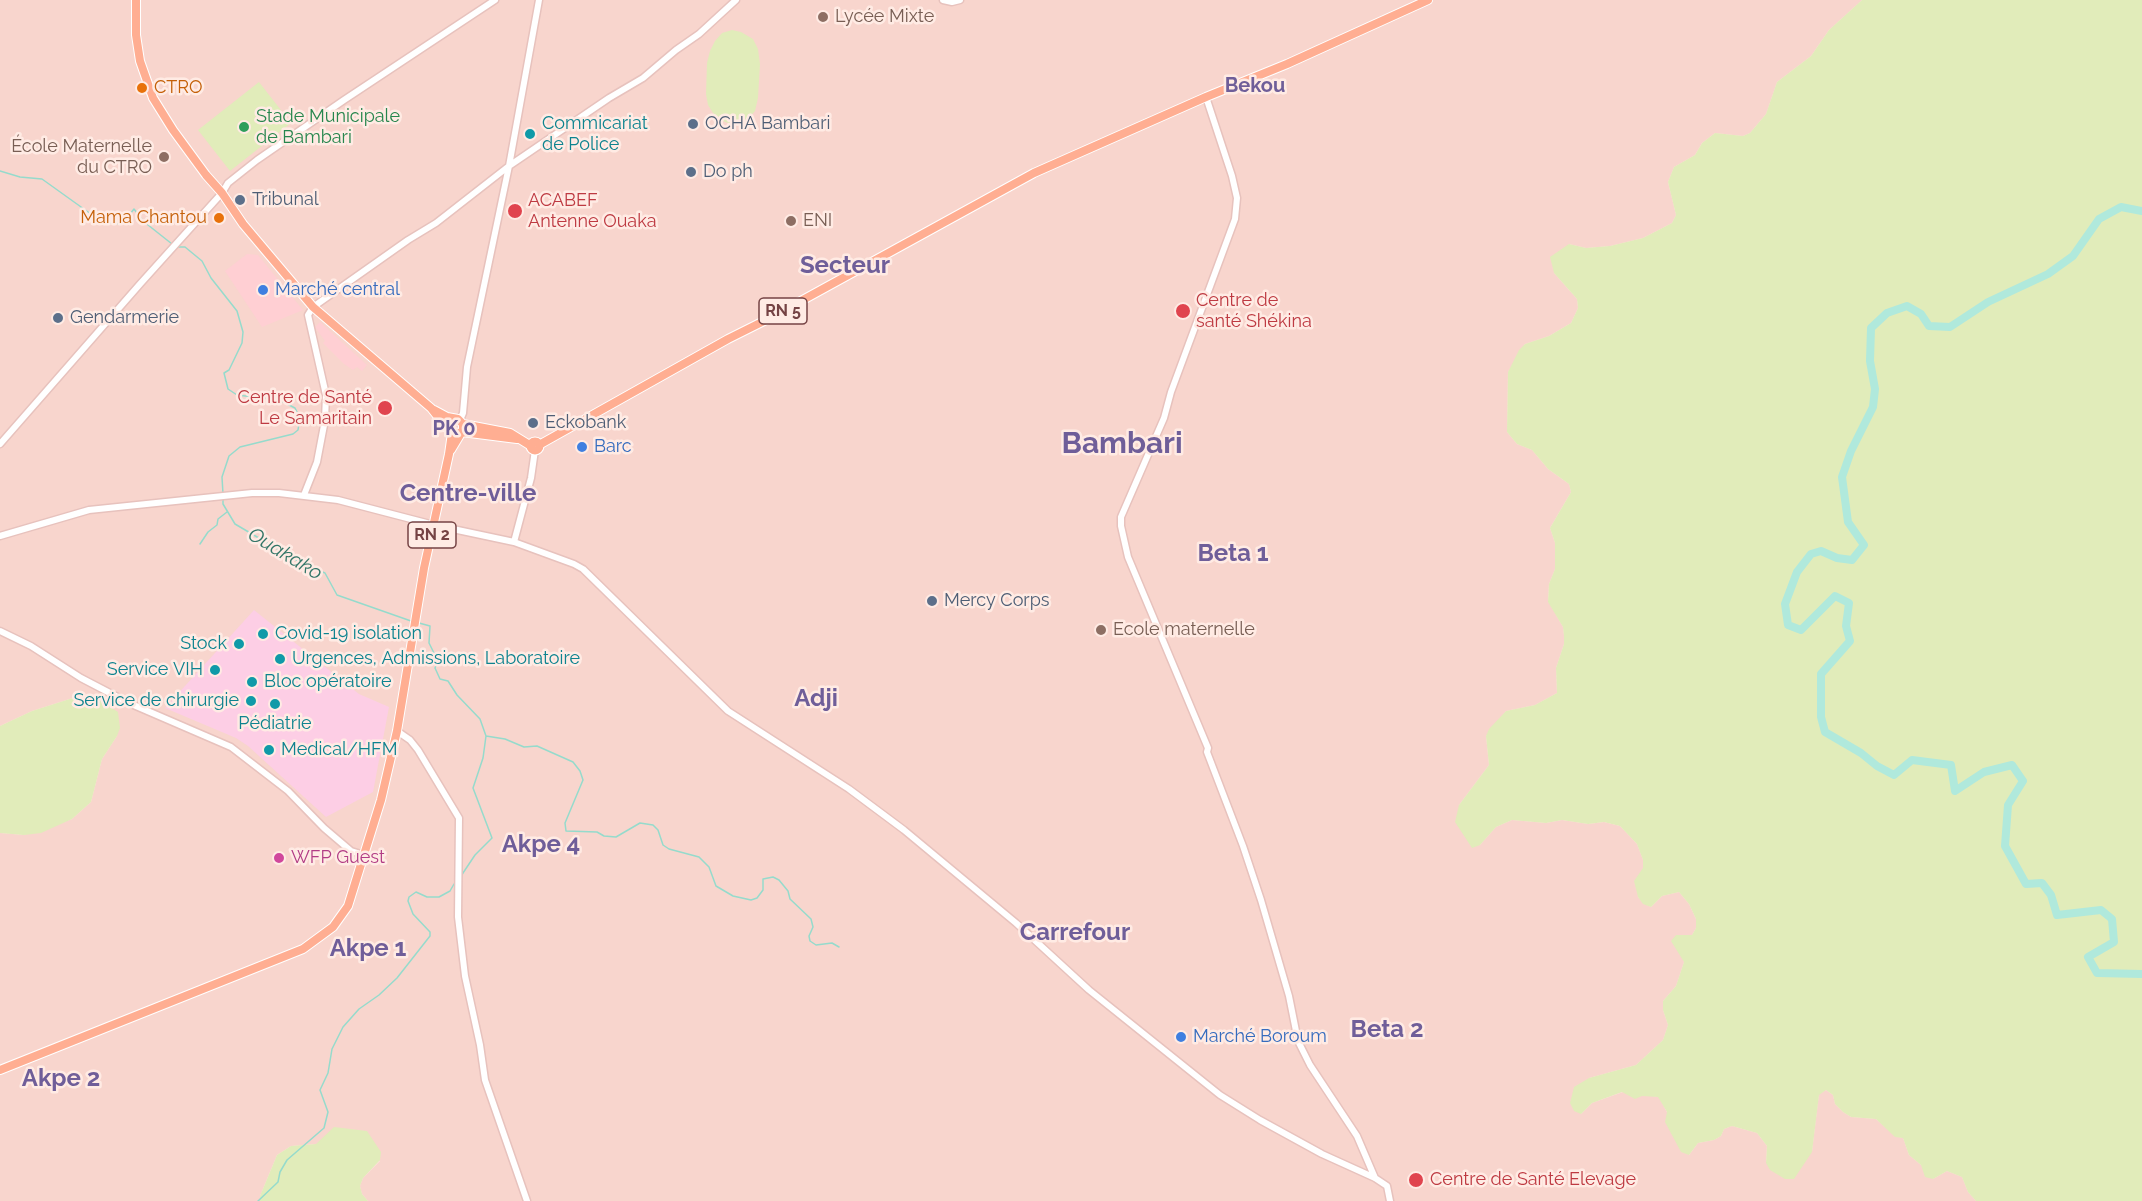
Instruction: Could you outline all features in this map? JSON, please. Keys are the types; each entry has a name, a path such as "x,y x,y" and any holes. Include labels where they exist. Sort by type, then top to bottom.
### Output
{"main road":[{"path":"136,0 136,35 140,62 153,98 172,130 222,193 243,224 313,307 430,408 457,426 519,439 535,447"},
{"name":"RN 5","path":"535,447 719,343 770,318 1034,173 1206,97 1297,60 1428,0"},
{"name":"RN 2","path":"0,1070 303,949 333,927 348,906 381,800 397,731 416,615 449,454 457,426"}],"street":[{"path":"0,444 222,193 228,183 257,160 495,0"},
{"path":"457,426 463,412 467,367 509,166 539,0"},
{"path":"304,495 316,462 325,420 326,395 308,315 313,307 393,249 436,223 509,166 609,98 643,78 699,34 736,0"},
{"path":"943,0 952,2 960,0"},
{"path":"1206,97 1232,176 1237,198 1234,219 1171,392 1164,418 1121,517 1121,526 1128,557 1200,728 1262,900 1298,1041 1310,1065 1357,1136 1376,1178"},
{"path":"514,542 531,478 535,447"},
{"path":"0,536 89,510 279,493 338,500 434,525 514,542 583,568 728,711 849,789 904,830 1016,923 1089,990 1220,1095 1311,1148 1376,1178 1388,1186 1390,1201"},
{"path":"0,631 31,646 81,678 129,703 231,747 288,791 324,828 351,851 364,855"},
{"path":"397,731 410,740 418,750 459,818 458,917 465,976 485,1080 527,1201"}],"shaded area":[{"path":"0,0 1862,0 1829,30 1811,56 1777,82 1766,114 1750,133 1743,136 1715,133 1702,143 1695,155 1674,167 1668,182 1676,215 1672,223 1643,238 1610,246 1586,248 1569,244 1554,273 1577,299 1578,308 1571,323 1549,336 1525,344 1508,372 1507,432 1517,444 1532,450 1548,469 1569,484 1571,492 1550,528 1555,543 1555,569 1549,584 1548,601 1563,627 1564,635 1564,644 1556,668 1557,693 1535,705 1506,711 1486,736 1489,765 1459,805 1480,845 1496,827 1512,820 1546,823 1562,820 1588,824 1604,822 1620,826 1637,844 1643,860 1644,868 1638,897 1651,907 1662,896 1679,892 1689,904 1696,919 1696,928 1692,935 1676,935 1684,962 1676,986 1663,1001 1663,1010 1668,1025 1663,1040 1636,1065 1589,1078 1581,1114 1592,1103 1623,1092 1659,1097 1689,1155 1698,1143 1714,1140 1721,1136 1724,1129 1732,1126 1757,1133 1767,1146 1766,1163 1812,1151 1819,1094 1826,1090 1833,1095 1835,1104 1851,1117 1876,1119 1895,1136 1903,1138 1909,1155 1933,1179 1947,1171 1962,1177 1968,1192 1976,1201 368,1201 362,1194 360,1186 363,1178 380,1161 316,1144 291,1146 277,1155 260,1201 0,1201 0,833 24,835 72,819 91,802 102,759 117,736 79,696 32,711 0,726"},
{"name":"Marché central","path":"247,254 258,255 303,310 262,327 225,271"},
{"path":"320,322 367,365 362,371 357,367 353,370 344,364 323,343 325,341 315,327"},
{"path":"254,610 359,694 389,707 373,792 326,817 248,746 236,738 165,708"}],"green space":[{"path":"1862,0 2142,0 2142,1201 1976,1201 1968,1192 1962,1177 1947,1171 1933,1179 1925,1177 1921,1165 1909,1155 1903,1138 1895,1137 1876,1119 1851,1117 1835,1104 1833,1095 1826,1090 1819,1095 1812,1152 1794,1179 1785,1179 1770,1170 1766,1163 1767,1146 1757,1133 1732,1126 1724,1129 1721,1136 1714,1140 1698,1143 1689,1155 1681,1152 1665,1122 1667,1112 1658,1097 1642,1096 1635,1099 1622,1092 1592,1103 1581,1114 1574,1111 1570,1103 1574,1087 1589,1078 1636,1065 1663,1040 1668,1025 1663,1010 1663,1001 1676,986 1684,962 1671,941 1676,935 1692,935 1696,928 1696,919 1689,904 1679,892 1662,896 1651,907 1643,904 1638,897 1634,881 1643,868 1643,860 1637,844 1620,826 1604,822 1588,824 1562,820 1546,823 1512,820 1496,827 1480,845 1472,848 1455,822 1459,805 1489,765 1486,736 1489,729 1506,711 1535,705 1557,693 1556,668 1564,644 1564,636 1563,627 1548,602 1549,584 1555,569 1555,543 1550,528 1571,492 1569,484 1548,469 1532,450 1517,444 1507,432 1508,372 1519,350 1525,344 1549,336 1571,323 1578,308 1577,299 1554,273 1550,257 1569,244 1586,248 1610,246 1643,238 1672,223 1676,215 1668,182 1674,167 1695,155 1702,143 1715,133 1743,136 1750,133 1766,114 1777,82 1811,56 1829,30"},
{"path":"732,30 753,39 758,49 760,64 755,111 748,119 731,124 720,120 713,113 708,105 706,94 707,63 710,51 722,33"},
{"name":"Stade Municipale de Bambari","path":"259,82 291,123 230,171 198,130"},
{"path":"79,696 96,698 118,712 120,728 102,759 91,802 72,819 41,833 24,835 0,833 0,726 32,711"},
{"path":"334,1127 367,1131 381,1152 380,1160 363,1178 360,1186 362,1194 368,1201 260,1201 277,1155 291,1146 316,1144"}],"waterway":[{"name":"Ouakako","path":"0,171 20,177 42,179 102,222 122,224 134,209 143,221 172,244"},
{"path":"2142,211 2121,207 2099,219 2073,256 2048,274 1988,302 1950,327 1929,326 1921,314 1907,306 1887,313 1871,328 1870,361 1875,389 1873,407 1851,451 1842,477 1848,522 1864,545 1852,560 1837,558 1821,551 1811,554 1797,572 1785,604 1788,625 1801,630 1835,596 1849,603 1846,626 1850,641 1821,674 1821,717 1825,732 1894,775 1912,760 1951,765 1955,791 1984,772 2012,765 2023,781 2008,805 2005,846 2026,884 2042,883 2051,895 2057,915 2101,910 2112,919 2114,942 2088,957 2097,973 2142,974"},
{"name":"Ouakako","path":"175,247 185,247 202,261 211,278 237,311 243,332 242,343 229,370 224,373 228,389 237,395 279,400 295,408 300,418 298,430 293,434 240,447 229,456 222,477 223,494"},
{"name":"Ouakako","path":"223,498 223,504 235,524 303,564 325,573 337,595 411,621"},
{"path":"200,544 208,532 217,525 218,519 227,512"},
{"name":"Ouakako","path":"419,623 430,626 429,643 438,661 435,668 440,679 448,681 457,695 480,719 486,736 505,739 524,747 537,746 573,762 580,771 583,780 565,823 566,831 597,832 604,836 616,837 640,823 653,825 658,830 663,845 669,849 699,857 709,867 716,886 733,896 751,900 757,898 763,890 763,879 773,877 779,880 788,891 790,899 811,919 813,927 809,936 810,941 816,945 832,943 839,947"},
{"path":"461,876 475,855 492,838 473,788 483,758 486,736"},
{"path":"258,1201 278,1182 280,1172 287,1160 324,1128 328,1112 320,1090 328,1073 332,1049 343,1027 359,1009 397,978 430,936 430,932 413,914 408,901 409,897 416,892 427,897 439,897 450,891 454,884"}],"place":[{"name":"Lycée Mixte","path":"823,17"},
{"name":"CTRO","path":"142,88"},
{"name":"OCHA Bambari","path":"693,124"},
{"name":"Stade Municipale de Bambari","path":"244,127"},
{"name":"Commicariat de Police","path":"530,134"},
{"name":"École Maternelle du CTRO","path":"164,157"},
{"name":"Do ph","path":"691,172"},
{"name":"Tribunal","path":"240,200"},
{"name":"ACABEF Antenne Ouaka","path":"515,211"},
{"name":"Mama Chantou","path":"219,218"},
{"name":"ENI","path":"791,221"},
{"name":"Marché central","path":"263,290"},
{"name":"Centre de santé Shékina","path":"1183,311"},
{"name":"Gendarmerie","path":"58,318"},
{"name":"Centre de Santé Le Samaritain","path":"385,408"},
{"name":"Eckobank","path":"533,423"},
{"name":"Barc","path":"582,447"},
{"name":"Mercy Corps","path":"932,601"},
{"name":"Ecole maternelle","path":"1101,630"},
{"name":"Covid-19 isolation","path":"263,634"},
{"name":"Stock","path":"239,644"},
{"name":"Urgences, Admissions, Laboratoire","path":"280,659"},
{"name":"Service VIH","path":"215,670"},
{"name":"Bloc opératoire","path":"252,682"},
{"name":"Service de chirurgie","path":"251,701"},
{"name":"Pédiatrie","path":"275,704"},
{"name":"Medical/HFM","path":"269,750"},
{"name":"WFP Guest","path":"279,858"},
{"name":"Marché Boroum","path":"1181,1037"},
{"name":"Centre de Santé Elevage","path":"1416,1180"}],"district":[{"name":"Bekou","path":"1255,86"},
{"name":"Secteur","path":"845,266"},
{"name":"PK 0","path":"454,429"},
{"name":"Bambari","path":"1122,444"},
{"name":"Centre-ville","path":"468,494"},
{"name":"Beta 1","path":"1233,554"},
{"name":"Adji","path":"816,699"},
{"name":"Akpe 4","path":"541,845"},
{"name":"Carrefour","path":"1075,933"},
{"name":"Akpe 1","path":"368,949"},
{"name":"Beta 2","path":"1387,1030"},
{"name":"Akpe 2","path":"61,1079"}]}
